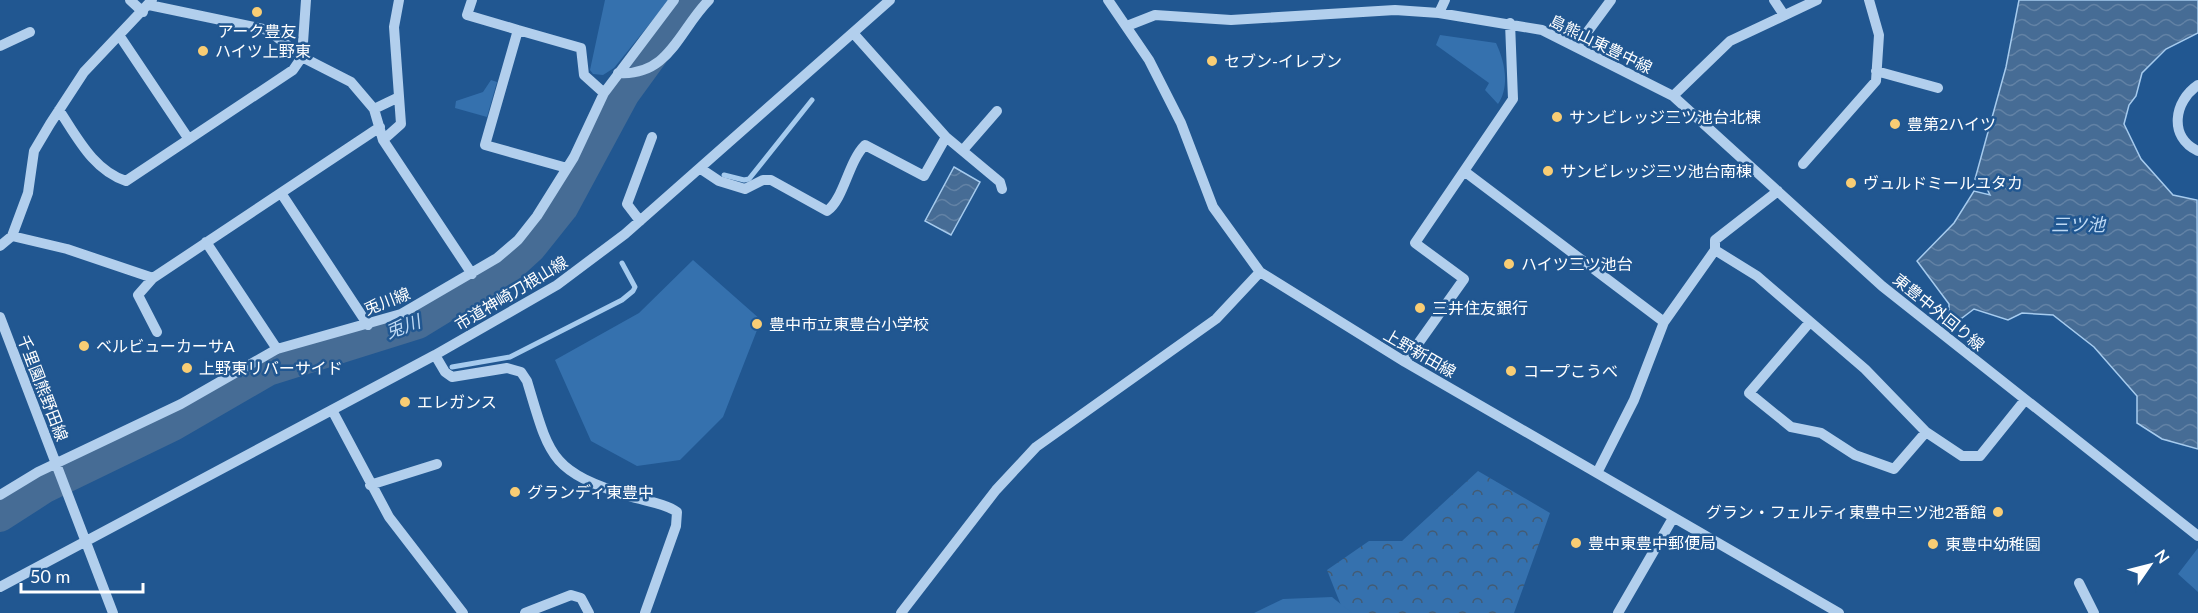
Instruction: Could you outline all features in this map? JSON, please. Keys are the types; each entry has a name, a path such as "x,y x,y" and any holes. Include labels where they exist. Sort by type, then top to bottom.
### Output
{"street":[{"path":"130,0 148,6 268,30 302,57 351,82 374,109 383,140 472,274"},
{"path":"59,110 88,156 113,177 126,181 293,70 302,57 306,0"},
{"path":"383,140 401,124 394,27 399,0"},
{"path":"472,0 467,15 581,48 584,75 604,93"},
{"name":"兎川線","path":"0,495 167,411 277,349 368,325 412,309 504,253 524,234 567,168 604,93 674,0"},
{"path":"618,73 635,72 658,65 709,0"},
{"name":"市道神崎刀根山線","path":"0,587 435,355 557,285 640,221 701,169 855,34 890,0"},
{"name":"上野新田線","path":"1108,0 1149,60 1181,123 1213,207 1260,272 1405,362 1839,613"},
{"path":"1353,0 1353,12"},
{"path":"1439,14 1445,0"},
{"path":"1577,46 1611,0"},
{"path":"1774,0 1784,15"},
{"path":"1673,96 1730,41 1817,0"},
{"path":"1803,164 1876,81 1879,35 1869,0"},
{"path":"0,246 12,236 28,193 34,151 59,110 84,72 148,6"},
{"name":"島熊山東豊中線","path":"1127,26 1155,15 1231,20 1395,10 1510,23 1542,30 1673,96"},
{"path":"1405,362 1464,279 1415,243 1513,99 1510,23"},
{"path":"518,30 485,145 567,168"},
{"path":"0,46 30,32"},
{"path":"855,34 946,137 1000,182 1002,189"},
{"path":"119,35 188,138"},
{"path":"1876,71 1938,88"},
{"path":"2198,85 2181,101 2176,118 2181,139 2198,151"},
{"name":"東豊中外回り線","path":"1673,96 1882,286 2198,536"},
{"path":"374,109 399,97"},
{"path":"963,150 997,111"},
{"path":"157,332 138,295 153,278 380,128"},
{"path":"640,221 627,204 652,137"},
{"path":"701,169 719,181 745,189 763,180 771,180 827,211 833,206 848,172 865,145 924,176 946,137"},
{"path":"1464,171 1664,322"},
{"path":"1597,473 1634,400 1664,322 1715,250 1716,240 1778,191"},
{"path":"281,193 368,325"},
{"path":"12,236 67,249 153,278"},
{"path":"206,242 277,349"},
{"path":"1715,250 1757,276 1865,369 1926,432 1962,456 1980,456 2025,400"},
{"path":"901,613 996,490 1036,447 1216,319 1260,272"},
{"name":"千里園熊野田線","path":"0,317 86,542"},
{"path":"1810,322 1749,393 1791,427 1821,433 1856,455 1894,469 1926,432"},
{"path":"435,355 445,372 452,377 507,368 521,372 527,381 548,446 571,474 587,483 677,513 676,526 645,613"},
{"path":"332,410 389,517 463,613"},
{"path":"370,485 437,464"},
{"path":"1618,613 1673,518"},
{"path":"86,542 113,613"},
{"path":"2079,583 2094,613"},
{"path":"525,613 571,595 582,598 589,613"}],"green space":[{"path":"605,0 669,0 614,68 603,75 593,74 590,70"},
{"path":"1440,35 1496,43 1505,74 1504,90 1498,104 1485,90 1489,83 1436,45"},
{"path":"491,80 497,82 487,117 455,108 456,101 483,92"},
{"path":"693,260 761,320 723,417 680,460 637,466 591,441 555,360 639,313"},
{"path":"1478,471 1550,513 1514,613 1344,613 1327,570 1369,541 1402,541"},
{"path":"2198,548 2198,592 2178,574"},
{"path":"1332,597 1352,613 1254,613 1283,599"}],"water":[{"name":"三ツ池","path":"2019,0 2198,0 2198,33 2166,49 2142,73 2136,96 2129,105 2124,124 2141,159 2173,195 2197,200 2198,449 2162,439 2137,423 2137,396 2094,347 2053,315 2022,313 2008,320 1974,309 1962,318 1949,319 1949,304 1917,261 1954,223 1974,191 1990,195 1984,183 1975,179 2006,67"},
{"path":"954,167 980,182 951,235 925,221"}],"waterway":[{"name":"兎川","path":"0,517 45,488 173,426 268,371 418,324 508,269 531,248 563,208 624,95 693,0"},
{"path":"724,175 749,179 812,100"},
{"path":"452,367 510,357 622,300 635,287 622,263"}],"place":[{"name":"アーク豊友","path":"257,12"},
{"name":"ハイツ上野東","path":"203,51"},
{"name":"セブン-イレブン","path":"1212,61"},
{"name":"サンビレッジ三ツ池台北棟","path":"1557,117"},
{"name":"豊第2ハイツ","path":"1895,124"},
{"name":"サンビレッジ三ツ池台南棟","path":"1548,171"},
{"name":"ヴュルドミールユタカ","path":"1851,183"},
{"name":"ハイツ三ツ池台","path":"1509,264"},
{"name":"三井住友銀行","path":"1420,308"},
{"name":"豊中市立東豊台小学校","path":"757,324"},
{"name":"ベルビューカーサA","path":"84,346"},
{"name":"上野東リバーサイド","path":"187,368"},
{"name":"コープこうべ","path":"1511,371"},
{"name":"エレガンス","path":"405,402"},
{"name":"グランディ東豊中","path":"515,492"},
{"name":"グラン・フェルティ東豊中三ツ池2番館","path":"1998,512"},
{"name":"豊中東豊中郵便局","path":"1576,543"},
{"name":"東豊中幼稚園","path":"1933,544"}]}
